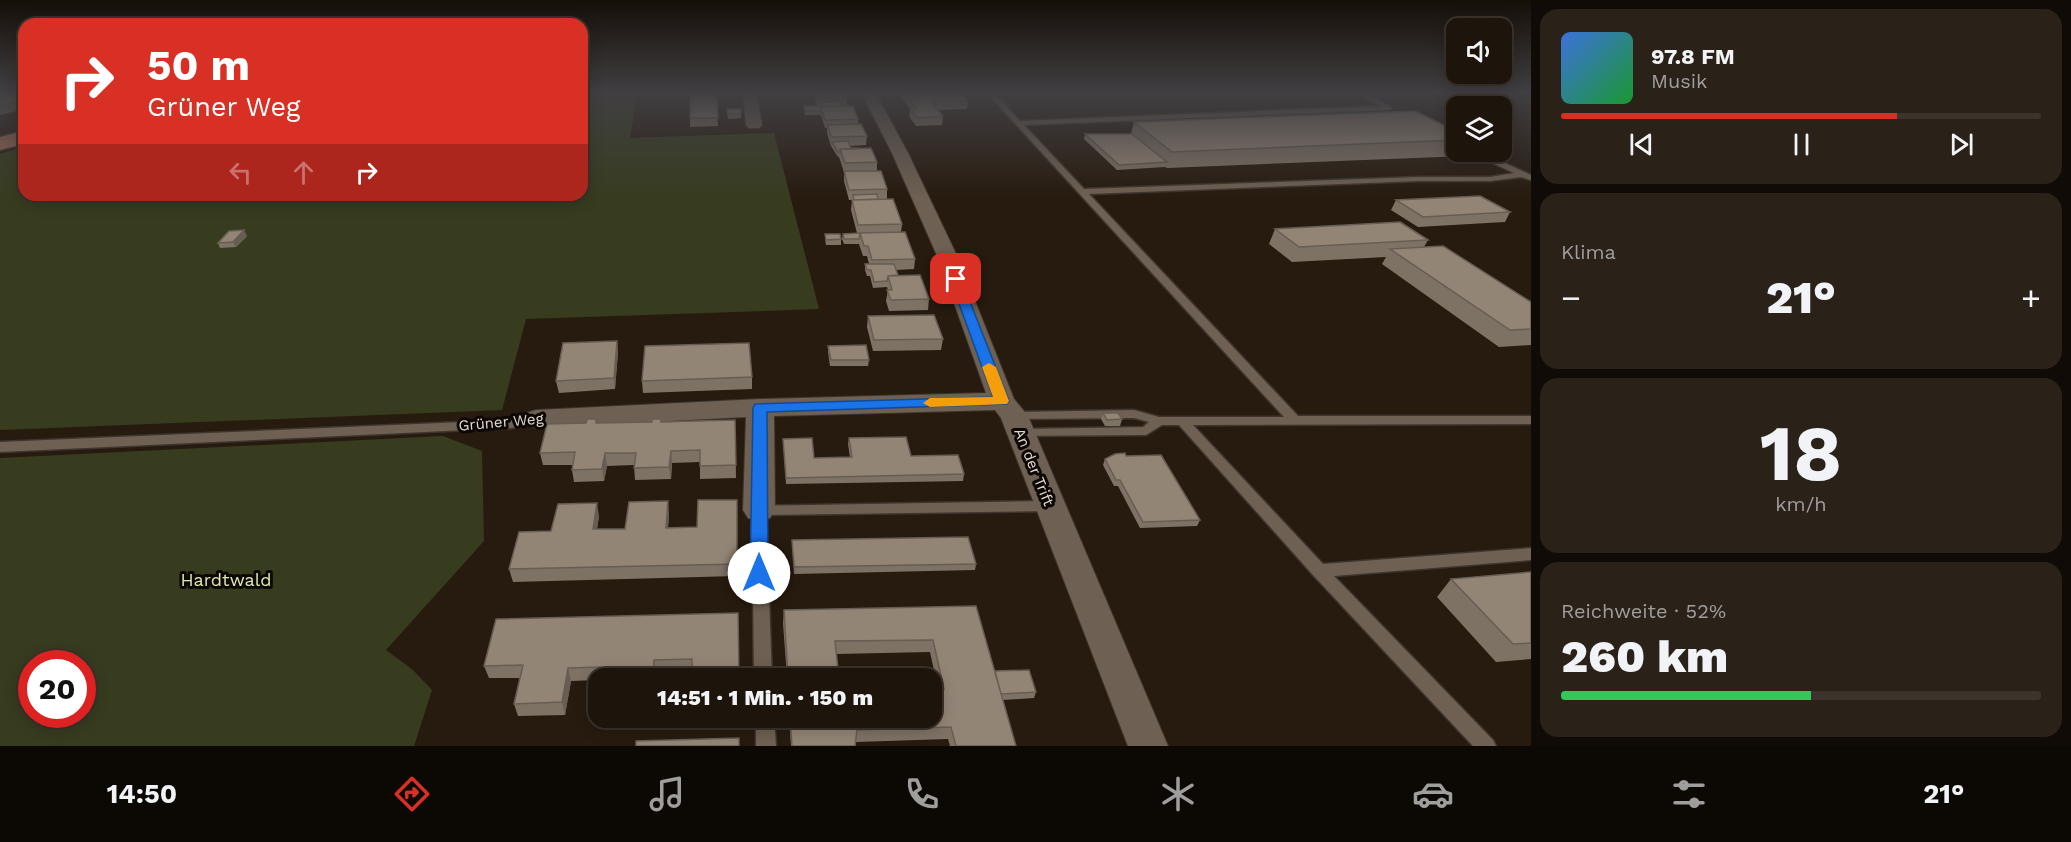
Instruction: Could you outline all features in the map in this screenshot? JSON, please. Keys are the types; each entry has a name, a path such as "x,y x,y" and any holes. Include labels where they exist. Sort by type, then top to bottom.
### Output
{"main road":[{"path":"0,144 18,139"}],"street":[{"name":"An der Trift","path":"887,129 948,258 1148,746"},
{"name":"Grüner Weg","path":"536,419 760,408 1012,417"},
{"path":"759,510 760,408"}],"lane":[{"path":"1023,129 1294,420"},
{"path":"1497,162 1531,178"},
{"path":"1083,192 1418,179 1490,179 1522,174"},
{"path":"1012,417 1146,431 1159,421 1294,420 1525,420 1531,430"},
{"name":"Grüner Weg","path":"0,447 512,424 536,419"},
{"path":"1182,421 1319,571 1486,746"},
{"path":"763,668 759,510 1050,506"},
{"path":"1319,571 1531,554"},
{"path":"765,728 766,746"}],"green space":[{"path":"588,129 631,129 630,138 774,133 819,309 526,319 502,410 0,430 0,154 18,149 18,201 588,201"},
{"name":"Hardtwald","path":"443,436 482,451 484,541 386,650 413,670 432,690 414,746 0,746 0,458"}],"building":[{"path":"829,129 863,129 867,136 832,137"},
{"path":"1143,129 1446,129 1446,140 1172,152"},
{"path":"1085,134 1132,134 1167,162 1119,165"},
{"path":"848,141 851,148 858,149 840,149 838,152 832,142"},
{"path":"871,148 877,162 845,163 840,149"},
{"path":"844,171 881,171 887,189 849,190"},
{"path":"877,194 878,199 854,200 853,195"},
{"path":"1480,196 1510,212 1423,217 1396,200"},
{"path":"893,199 902,224 858,225 852,200"},
{"path":"1400,222 1428,240 1299,247 1275,229"},
{"path":"244,230 233,242 218,243 229,231"},
{"path":"905,232 915,259 872,260 868,246 864,246 860,233"},
{"path":"860,233 859,239 844,239 843,234"},
{"path":"825,234 840,234 841,239 826,240"},
{"path":"1443,246 1531,302 1531,329 1510,330 1390,249"},
{"path":"865,264 894,264 898,275 888,276 887,281 874,282 871,270 867,270"},
{"path":"920,275 929,299 891,300 887,290 892,290 888,276"},
{"path":"934,315 943,339 874,340 868,316"},
{"path":"617,341 614,378 556,381 563,343"},
{"path":"749,343 752,377 642,381 645,346"},
{"path":"866,345 869,360 831,360 828,346"},
{"path":"1103,413 1118,413 1122,419 1107,420"},
{"path":"587,419 596,419 596,423 652,422 652,419 661,419 661,422 735,420 736,465 700,466 700,450 671,451 669,467 634,468 636,453 605,453 602,469 572,470 575,452 540,453 547,424 586,423"},
{"path":"906,437 911,456 958,455 964,474 786,478 783,439 812,438 814,458 852,457 849,438"},
{"path":"1125,453 1126,456 1161,455 1200,520 1143,522 1120,480 1116,480 1105,459 1115,454"},
{"path":"698,500 737,500 737,564 509,569 519,532 551,531 558,504 597,503 593,529 625,529 629,502 668,501 666,528 697,527"},
{"path":"968,537 976,564 794,567 792,540"},
{"path":"1531,572 1531,643 1513,644 1451,579"},
{"path":"976,606 1016,746 956,746 951,727 942,727 942,689 944,689 942,668 939,668 933,640 835,641 838,668 787,668 784,610"},
{"path":"738,613 739,668 692,668 692,659 654,660 654,668 568,668 562,702 514,704 523,665 484,666 496,619"},
{"path":"1029,670 1036,692 1001,694 995,671"},
{"path":"791,728 920,728 857,730 855,746 792,746"},
{"path":"739,738 739,746 636,746 636,741"}],"slow traffic":[{"path":"930,403 1002,401 989,367"}],"route":[{"path":"759,573 760,408 1002,401 956,279"}]}
